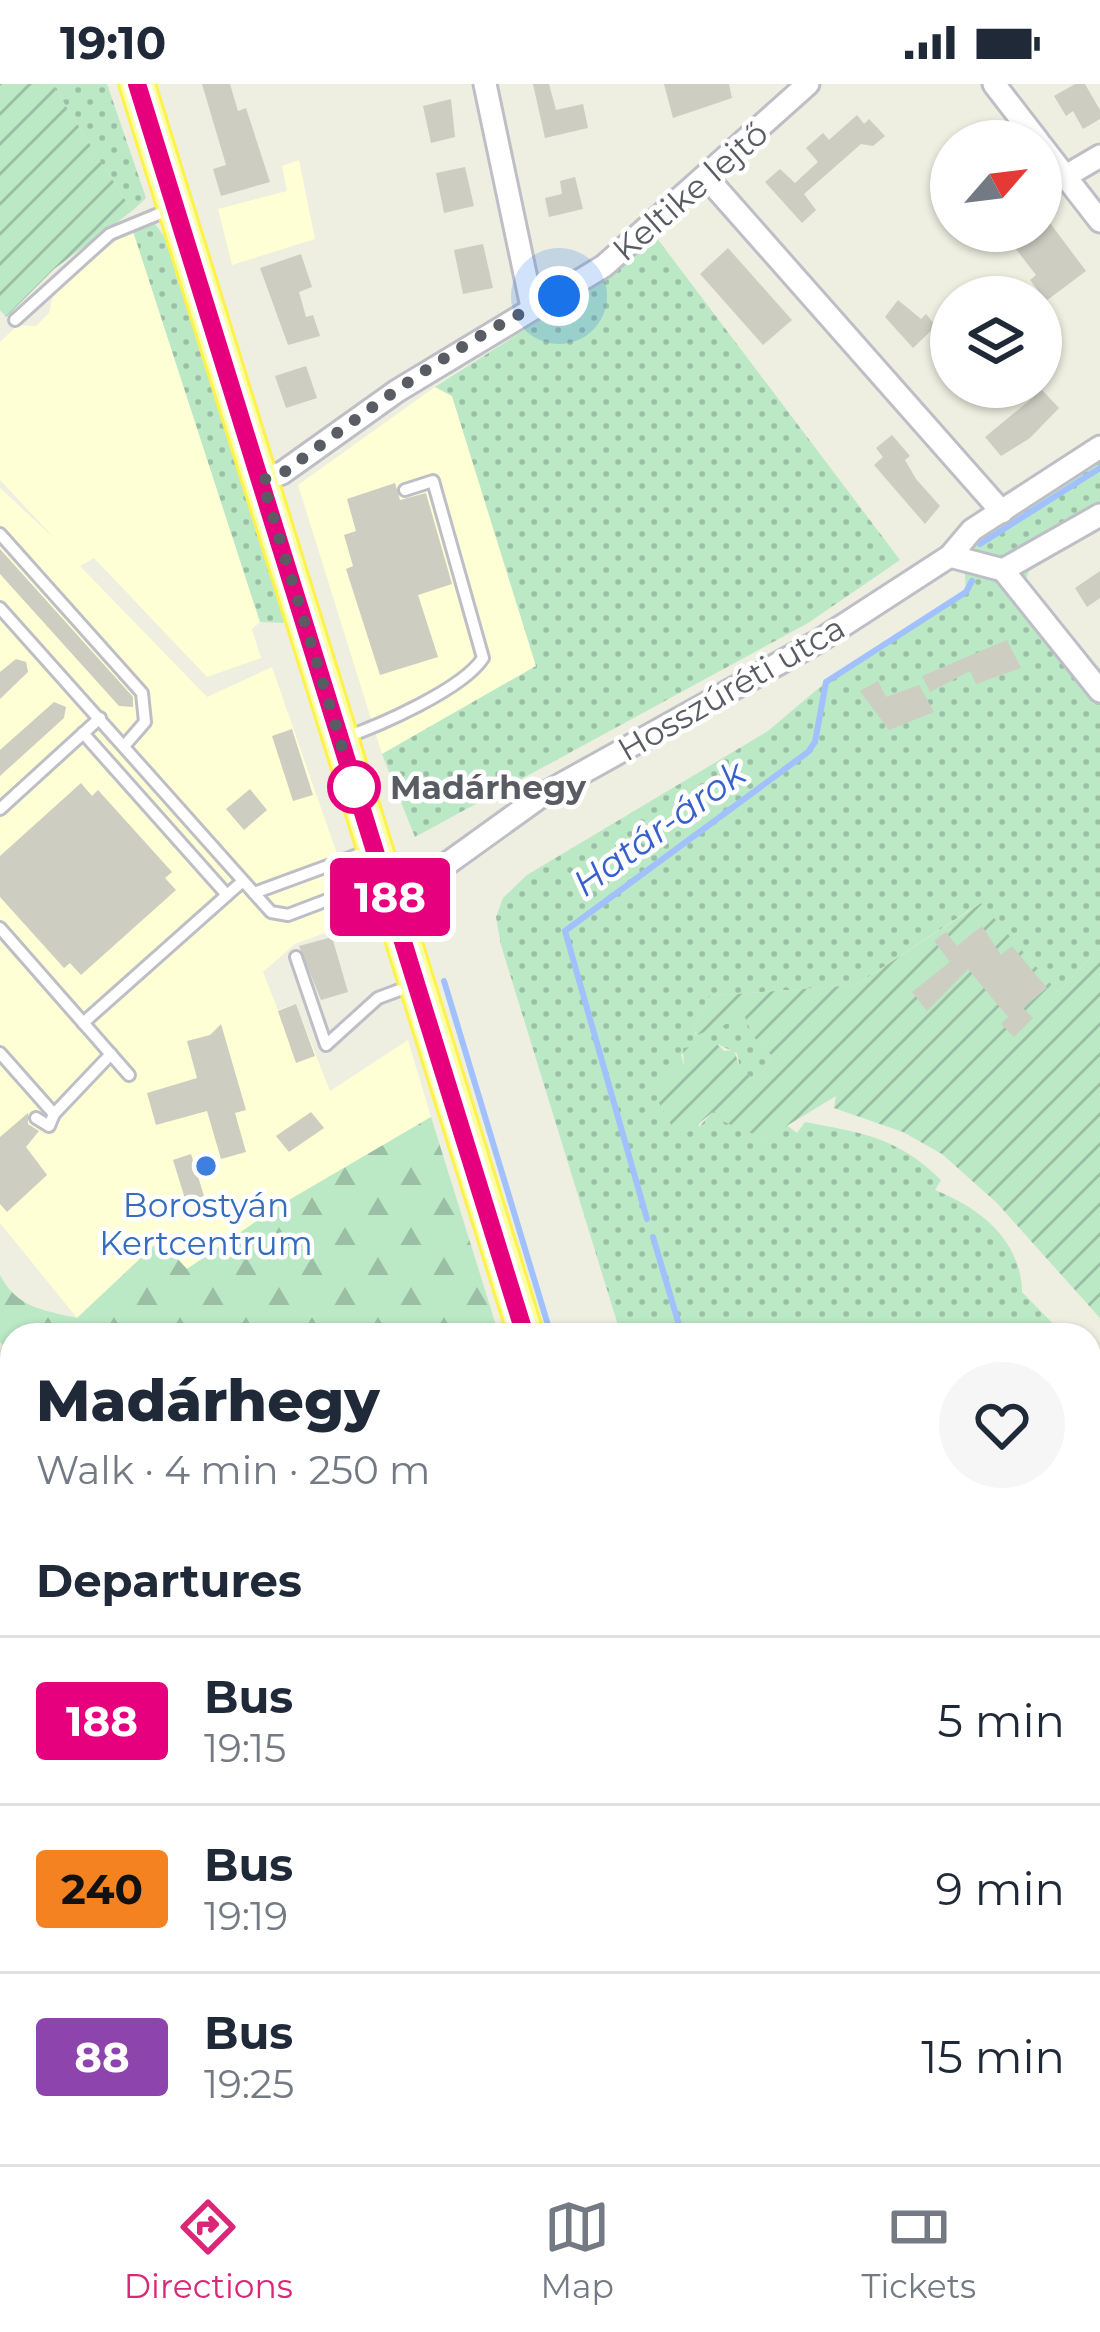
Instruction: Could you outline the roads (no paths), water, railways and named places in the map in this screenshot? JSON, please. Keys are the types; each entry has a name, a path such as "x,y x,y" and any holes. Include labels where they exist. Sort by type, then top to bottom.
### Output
{"main road":[{"path":"137,84 339,740 389,873 416,984 522,1323"}],"street":[{"path":"484,84 532,307"},
{"name":"Keltike lejtő","path":"262,480 283,473 397,391 604,266 808,84"},
{"path":"994,84 1022,120"},
{"path":"1066,176 1100,156"},
{"path":"1062,171 1100,221"},
{"path":"708,178 1001,512"},
{"name":"Hosszúréti utca","path":"389,873 437,871 544,794 794,656 950,556 973,530 1100,447"},
{"path":"1003,570 1100,515"},
{"path":"950,556 1003,570 1100,691"}],"lane":[{"path":"15,320 110,234 176,207"},
{"path":"339,740 390,719 476,670 483,658 433,481 406,490"},
{"path":"0,534 142,693 145,722 124,746"},
{"path":"0,608 272,912 288,915 389,873"},
{"path":"0,809 100,718"},
{"path":"83,733 227,896"},
{"path":"254,893 389,873"},
{"path":"83,1023 243,880"},
{"path":"0,928 129,1076"},
{"path":"296,956 326,1046 378,998 416,984"},
{"path":"0,1053 54,1114"},
{"path":"30,1113 49,1126 54,1114 110,1054"}],"waterway":[{"name":"Határ-árok","path":"980,544 1100,468"},
{"name":"Határ-árok","path":"647,1219 565,931 808,752 815,742 826,682 966,592 972,581"},
{"path":"444,981 547,1323"},
{"name":"Határ-árok","path":"653,1237 678,1323"}],"place":[{"name":"Madárhegy","path":"354,787"},
{"name":"Borostyán Kertcentrum","path":"206,1166"}]}
